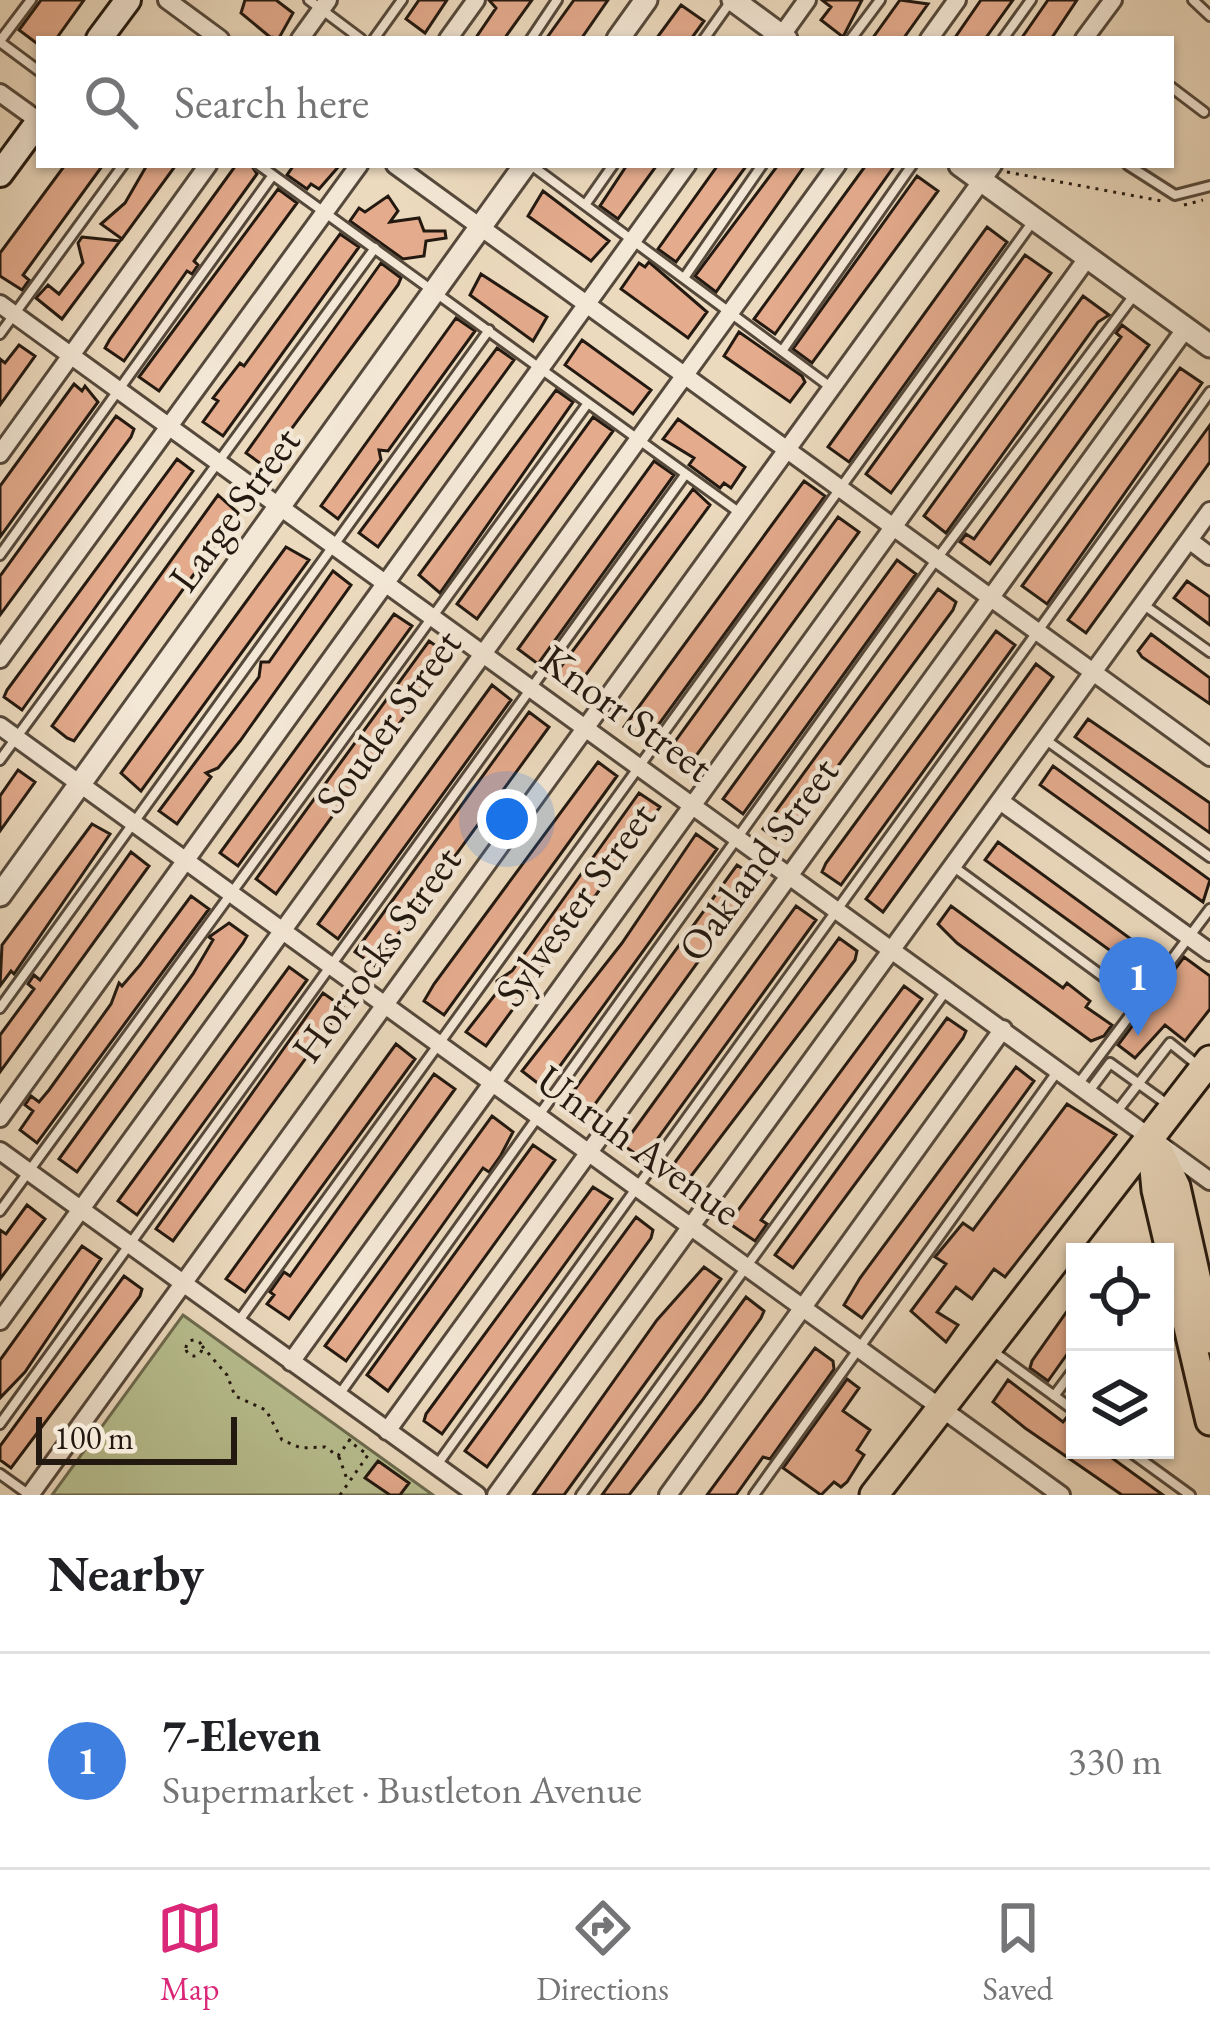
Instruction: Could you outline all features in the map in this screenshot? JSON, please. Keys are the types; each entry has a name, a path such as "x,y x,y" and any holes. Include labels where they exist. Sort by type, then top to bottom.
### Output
{"main road":[{"path":"101,36 128,0"},
{"path":"0,174 36,125"},
{"path":"876,1494 1207,1068"},
{"path":"1151,1138 1176,1187 1210,1339"},
{"path":"1151,1138 1156,1190 1210,1421"}],"street":[{"path":"167,0 214,36"},
{"path":"450,36 476,0"},
{"path":"620,36 646,0"},
{"path":"733,0 779,36"},
{"path":"783,36 807,0"},
{"path":"930,36 957,0"},
{"path":"1086,36 1113,0"},
{"path":"302,36 319,3"},
{"path":"0,93 36,119"},
{"path":"0,454 206,168"},
{"path":"0,658 357,168"},
{"path":"399,168 1210,757"},
{"name":"Large Street","path":"0,895 526,168"},
{"path":"0,1118 685,168"},
{"name":"Souder Street","path":"0,1321 835,168"},
{"path":"994,172 1035,219 1210,346"},
{"name":"Horrocks Street","path":"29,1495 994,172"},
{"name":"Sylvester Street","path":"291,1362 1088,257"},
{"name":"Knorr Street","path":"7,309 1210,1181"},
{"name":"Oakland Street","path":"387,1431 1186,328"},
{"path":"496,1495 1210,511"},
{"path":"1189,540 1210,556"},
{"name":"Unruh Avenue","path":"8,732 1060,1495"},
{"path":"1000,801 1210,952"},
{"path":"668,1495 1003,1029"},
{"path":"0,1151 477,1495"}],"lane":[{"path":"31,0 0,41 36,69"},
{"path":"376,36 402,0"},
{"path":"533,36 557,0"},
{"path":"706,36 733,0"},
{"path":"853,36 880,0"},
{"path":"1005,36 1031,0"},
{"path":"1193,0 1210,16"},
{"path":"319,3 358,36"},
{"path":"1174,89 1204,112"},
{"path":"0,334 7,309 121,168"},
{"path":"264,168 741,514"},
{"path":"532,168 834,390"},
{"path":"585,205 611,168"},
{"path":"684,278 760,168"},
{"path":"782,351 910,168"},
{"path":"1133,168 1175,195 1210,186"},
{"path":"0,554 273,175"},
{"path":"237,1323 1035,219"},
{"path":"0,760 8,732 219,464 375,248"},
{"path":"338,1396 936,560 1136,292"},
{"path":"0,1008 489,330"},
{"path":"436,1466 1210,392"},
{"path":"0,1211 588,403"},
{"path":"0,1424 685,475"},
{"path":"1143,604 1210,652"},
{"path":"1046,740 1210,857"},
{"path":"952,866 1139,1004"},
{"path":"1083,1088 1210,909"},
{"path":"581,1495 948,989"},
{"path":"1116,1113 1170,1043 1207,1068"},
{"path":"1083,1088 1111,1063 1173,1109"},
{"path":"754,1495 1058,1070"},
{"path":"990,1350 1066,1405"},
{"path":"1054,1396 1066,1379"},
{"path":"1140,1459 1190,1495"},
{"path":"0,1474 29,1495"}],"path":[{"path":"994,172 1188,206 1210,197"},
{"path":"202,1346 227,1375 235,1396 266,1410 282,1440 301,1448 325,1447 338,1456 349,1483"},
{"path":"338,1456 353,1434"},
{"path":"340,1495 368,1455 349,1441"}],"green space":[{"path":"183,1315 433,1495 52,1495"}],"building":[{"path":"41,0 84,0 58,36 36,36 36,43 19,30"},
{"path":"245,0 276,0 293,13 280,36 269,36 241,13"},
{"path":"419,0 447,0 425,33 406,19"},
{"path":"489,0 532,0 506,36 477,36 496,8"},
{"path":"574,0 608,0 583,36 548,36"},
{"path":"822,0 862,0 844,36 821,20 831,7"},
{"path":"900,0 928,4 905,36 874,36"},
{"path":"981,0 1013,0 987,36 956,36"},
{"path":"1048,0 1077,0 1053,36 1023,36"},
{"path":"681,5 704,21 693,36 658,36"},
{"path":"63,168 101,168 23,275 29,280 22,290 0,276 0,253"},
{"path":"145,168 174,168 122,239 101,224 125,203"},
{"path":"234,168 253,168 257,174 194,261 198,265 192,274 187,271 124,361 105,348"},
{"path":"292,168 337,168 319,189 311,184 307,189 287,175"},
{"path":"625,168 655,168 618,219 600,206"},
{"path":"716,168 745,168 676,262 658,249"},
{"path":"776,168 803,168 716,292 695,276"},
{"path":"864,168 893,168 775,334 754,319"},
{"path":"917,176 938,191 812,363 793,349"},
{"path":"278,189 297,203 159,391 139,377"},
{"path":"543,191 609,241 591,261 528,216"},
{"path":"388,196 398,211 390,222 419,218 424,231 445,231 446,238 426,241 424,256 403,259 350,221 359,208 365,212"},
{"path":"987,227 1007,242 849,462 828,447"},
{"path":"340,234 359,247 223,436 203,422 218,401 213,398 240,363 244,366"},
{"path":"82,237 120,241 62,319 36,298 48,285 59,294 83,263 78,243"},
{"path":"1025,255 1051,273 891,493 866,474"},
{"path":"649,262 707,312 688,338 621,289 639,263 645,267"},
{"path":"381,263 401,278 398,285 264,466 246,453"},
{"path":"481,274 547,317 533,341 470,295"},
{"path":"1083,296 1109,315 1098,322 946,533 924,516"},
{"path":"456,318 475,331 388,451 379,450 381,460 338,519 321,506"},
{"path":"1122,325 1149,345 990,564 960,542 966,534 974,539 1121,337 1116,333"},
{"path":"739,332 802,376 805,382 790,402 724,356"},
{"path":"582,340 651,390 633,414 565,365"},
{"path":"19,345 35,356 0,405 0,359 5,363"},
{"path":"497,348 514,360 378,547 359,533"},
{"path":"1180,368 1202,383 1047,604 1022,586"},
{"path":"74,384 82,391 85,386 98,402 0,537 0,486"},
{"path":"556,390 573,402 440,593 419,575"},
{"path":"116,416 134,429 131,437 0,615 0,576"},
{"path":"593,417 613,431 477,619 457,604"},
{"path":"678,419 745,467 731,488 724,483 720,488 689,465 694,458 663,439"},
{"path":"1210,425 1210,462 1086,633 1068,620"},
{"path":"177,459 193,471 22,710 4,697 7,690"},
{"path":"654,461 674,475 538,664 518,649"},
{"path":"804,481 825,496 646,742 624,727"},
{"path":"693,489 710,505 574,691 554,676"},
{"path":"218,495 238,513 74,741 67,738 52,726"},
{"path":"838,517 859,532 685,771 660,752 674,743"},
{"path":"286,547 309,560 141,791 121,773"},
{"path":"897,560 916,574 743,814 723,799"},
{"path":"333,571 351,585 240,741 218,768 206,773 211,777 177,824 159,811 259,677 261,662 269,662"},
{"path":"1187,581 1210,597 1210,625 1174,598"},
{"path":"938,589 956,602 953,610 782,842 763,829"},
{"path":"394,614 412,626 238,866 220,853"},
{"path":"996,631 1015,645 841,885 822,872 826,863"},
{"path":"1151,634 1210,678 1210,704 1142,657 1138,651"},
{"path":"429,641 449,655 276,894 256,879"},
{"path":"1036,664 1053,677 883,912 866,899"},
{"path":"492,685 511,700 338,939 318,924"},
{"path":"529,712 549,727 375,966 355,952"},
{"path":"1088,719 1210,803 1210,833 1075,737"},
{"path":"598,762 617,776 444,1015 424,1001 434,984"},
{"path":"1053,766 1210,880 1203,902 1040,785"},
{"path":"18,770 35,782 0,831 0,796"},
{"path":"639,793 660,807 486,1046 466,1032 498,991 497,981 512,971"},
{"path":"92,824 110,834 14,974 11,971 0,986 2,945"},
{"path":"696,834 717,849 544,1088 522,1071 622,943"},
{"path":"998,842 1161,961 1148,978 985,860"},
{"path":"131,852 149,866 0,1072 0,1035 34,989 28,984 34,975 40,980"},
{"path":"737,865 758,879 585,1118 565,1103"},
{"path":"191,896 209,909 37,1143 20,1130 33,1111 25,1105 31,1096 39,1102 49,1090 111,1004 119,983 122,986 140,965"},
{"path":"796,906 816,920 643,1159 623,1145"},
{"path":"951,906 1063,988 1067,983 1090,1001 1086,1007 1112,1025 1104,1036 1091,1041 957,943 938,924"},
{"path":"229,923 247,936 243,943 77,1172 59,1159 193,974 213,940 209,937"},
{"path":"839,938 857,951 855,960 682,1188 665,1176"},
{"path":"1184,957 1210,976 1210,1009 1185,1041 1165,1025 1135,1058 1118,1045"},
{"path":"289,967 307,980 137,1215 118,1201"},
{"path":"904,986 922,999 761,1220 767,1224 755,1241 730,1224 733,1217"},
{"path":"323,993 343,1007 173,1241 156,1229"},
{"path":"947,1018 966,1031 963,1038 793,1268 775,1255"},
{"path":"396,1044 415,1059 245,1292 226,1279"},
{"path":"1016,1067 1034,1081 862,1318 844,1305 860,1278"},
{"path":"434,1074 455,1089 289,1319 267,1304 274,1295 270,1292 284,1272 290,1276"},
{"path":"1067,1104 1116,1135 1005,1277 994,1269 972,1299 956,1287 937,1312 958,1325 946,1342 911,1311 946,1264 935,1257 963,1223 973,1230"},
{"path":"492,1116 513,1132 501,1155 489,1172 483,1168 346,1361 325,1346"},
{"path":"533,1145 555,1160 388,1391 367,1375"},
{"path":"593,1187 612,1199 442,1434 424,1421 426,1414"},
{"path":"27,1205 45,1219 0,1279 0,1230 6,1234"},
{"path":"636,1217 653,1230 651,1238 487,1467 465,1451"},
{"path":"82,1246 101,1259 25,1372 0,1398 0,1360"},
{"path":"704,1267 721,1279 564,1495 533,1495 657,1320"},
{"path":"124,1276 142,1289 140,1296 11,1468 0,1460 0,1446"},
{"path":"746,1297 764,1311 761,1318 701,1402 629,1495 602,1495"},
{"path":"1066,1313 1066,1356 1048,1381 1030,1368"},
{"path":"815,1348 833,1361 834,1369 770,1459 763,1457 736,1495 707,1495"},
{"path":"847,1379 859,1388 843,1411 870,1430 857,1450 864,1455 847,1482 841,1487 834,1482 821,1495 783,1468"},
{"path":"1008,1380 1063,1422 1066,1418 1066,1456 1025,1428 993,1402"},
{"path":"1070,1459 1113,1459 1163,1495 1122,1495"},
{"path":"378,1461 409,1483 400,1495 390,1495 365,1478"}],"place":[{"name":"7-Eleven","path":"1138,1036"}]}
